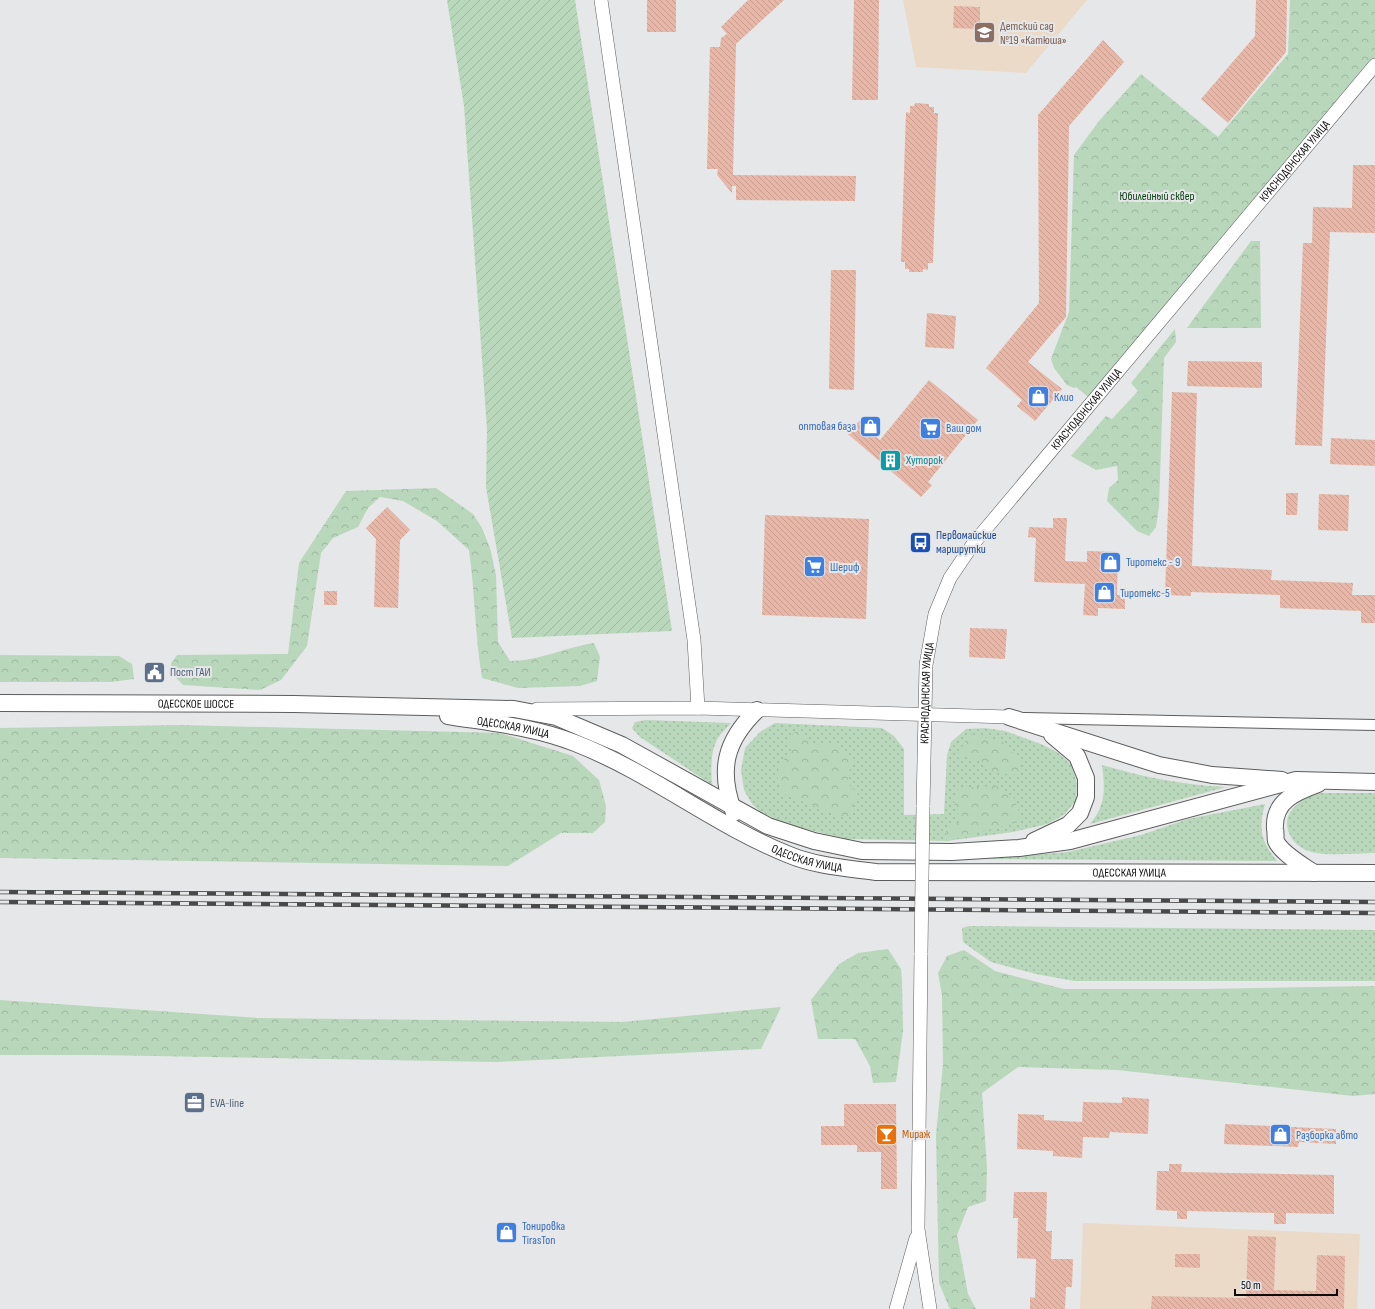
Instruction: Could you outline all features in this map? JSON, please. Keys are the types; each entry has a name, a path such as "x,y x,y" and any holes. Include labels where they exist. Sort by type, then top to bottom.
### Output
{"main road":[{"name":"ОДЕССКОЕ ШОССЕ","path":"0,703 294,704 392,707"},
{"name":"ОДЕССКАЯ УЛИЦА","path":"392,707 514,709 556,717 622,745 732,808 768,826 814,841 862,851 952,852 1019,848 1070,841 1296,780 1375,782"},
{"name":"ОДЕССКАЯ УЛИЦА","path":"392,707 528,728 575,743 621,764 742,834 788,855 826,866 876,872 1375,873"},
{"path":"742,834 726,790 726,758 736,734 744,722 757,710"},
{"path":"1009,717 1048,731 1159,765 1204,774 1296,780"},
{"path":"1019,848 1068,825 1080,813 1086,797 1086,778 1077,756 1048,731"},
{"path":"1314,873 1292,859 1276,841 1275,821 1283,803 1295,793 1325,781"}],"street":[{"path":"601,0 694,640 698,708"},
{"name":"КРАСНОДОНСКАЯ УЛИЦА","path":"918,1229 924,714 926,665 935,614 950,578 973,544 1375,65"},
{"name":"ОДЕССКАЯ УЛИЦА","path":"514,709 698,708 1009,717"},
{"path":"1009,717 1375,725"},
{"path":"896,1309 918,1229"},
{"path":"918,1229 930,1309"}],"shaded area":[{"name":"Детский сад №19 «Катюша»","path":"903,0 1087,0 1026,73 916,67"},
{"path":"1083,1223 1360,1234 1357,1309 1080,1309"}],"green space":[{"path":"447,0 575,0 672,631 512,638 486,487 487,429 464,106"},
{"name":"Юбилейный сквер","path":"1290,0 1375,0 1375,65 1093,401 1076,387 1074,388 1067,385 1054,368 1051,359 1069,312 1074,155 1099,121 1141,74 1218,137 1288,54"},
{"path":"1251,241 1260,241 1261,328 1187,328"},
{"path":"1175,329 1176,342 1164,358 1159,507 1156,527 1149,536 1137,531 1107,501 1109,488 1118,480 1117,466 1096,470 1071,456 1106,416 1112,419 1138,391 1131,383"},
{"path":"436,488 473,514 482,528 490,548 496,575 498,642 510,661 531,659 594,643 600,657 597,681 580,686 518,688 482,678 469,550 437,521 403,501 380,497 368,508 358,527 333,538 321,553 307,646 281,680 260,690 183,685 173,674 171,664 177,655 288,654 299,563 346,491"},
{"path":"0,655 119,656 132,664 134,679 111,682 0,682"},
{"path":"646,720 731,723 715,743 711,767 712,785 640,737 632,728 635,722"},
{"path":"775,723 882,728 894,736 904,749 904,815 944,814 947,755 951,742 966,729 985,728 1005,731 1041,744 1057,752 1071,764 1077,783 1076,800 1065,814 1048,824 1013,832 947,841 847,839 793,826 767,818 752,804 744,790 741,770 745,748 760,732"},
{"path":"181,725 500,733 573,756 599,780 606,806 605,822 593,833 561,833 508,866 0,858 0,728"},
{"path":"798,730 810,744 836,745 852,758 847,783 858,793 847,819 781,793 776,770 792,749 788,738"},
{"path":"971,734 1004,742 1020,762 1018,775 994,773 980,760 956,755"},
{"path":"1102,765 1163,780 1226,787 1090,824 1102,803 1104,782"},
{"path":"998,786 1014,798 1022,821 947,841 946,828 960,822 953,798 959,788"},
{"path":"1317,793 1375,793 1375,853 1324,854 1310,852 1295,843 1289,832 1287,824 1288,817 1291,811 1302,800"},
{"path":"1265,804 1262,821 1262,834 1267,847 1277,861 984,859 1068,852 1141,835 1188,819"},
{"path":"969,926 1375,930 1375,981 1074,981 1036,974 991,962 963,942 962,928"},
{"path":"888,949 901,969 903,1031 896,1082 873,1083 870,1066 855,1039 818,1039 811,1000 839,964 858,953"},
{"path":"964,950 995,971 1064,989 1205,989 1375,986 1375,1094 1353,1096 1117,1070 1018,1067 982,1093 987,1168 986,1201 968,1207 957,1235 968,1294 976,1309 950,1309 939,1283 936,1135 943,1064 942,995 938,973 947,956"},
{"path":"0,1000 258,1018 622,1022 781,1007 761,1049 497,1062 95,1055 0,1055"}],"building":[{"path":"647,0 676,0 676,32 647,32"},
{"path":"748,0 784,0 736,44 733,175 856,176 855,201 736,200 736,186 732,186 732,193 717,175 718,169 707,169 710,47 720,47 721,38 727,34 721,27"},
{"path":"854,0 879,0 878,100 852,100"},
{"path":"1256,0 1287,0 1286,52 1228,123 1201,99 1255,36"},
{"path":"954,6 980,7 980,29 953,28"},
{"path":"1103,40 1124,62 1069,126 1066,317 1028,362 1062,389 1035,421 1017,406 1022,400 986,368 1039,303 1038,115"},
{"path":"915,103 929,104 929,107 934,107 934,113 938,113 933,263 928,263 928,270 923,269 923,272 909,272 909,269 905,269 905,262 901,262 906,112 910,113 910,106 914,106"},
{"path":"1353,165 1375,165 1375,233 1330,232 1322,446 1295,445 1303,243 1312,243 1313,207 1352,208"},
{"path":"831,270 856,270 854,390 829,389"},
{"path":"927,313 956,316 954,349 925,347"},
{"path":"1188,361 1262,362 1262,388 1187,386"},
{"name":"Ваш дом","path":"929,380 978,420 928,482 932,485 921,497 848,434 859,421 880,440"},
{"path":"1172,392 1197,393 1192,566 1272,570 1271,580 1353,583 1352,595 1375,595 1375,623 1361,623 1361,611 1280,608 1280,595 1191,592 1191,596 1165,595"},
{"path":"1331,438 1375,440 1375,466 1330,464"},
{"path":"1286,493 1298,493 1297,515 1286,515"},
{"path":"1319,494 1349,495 1348,531 1318,530"},
{"path":"387,507 410,530 400,540 398,608 374,607 376,539 366,528"},
{"name":"Шериф","path":"765,515 869,519 866,619 762,615"},
{"path":"1053,518 1067,518 1065,561 1087,562 1087,551 1118,552 1117,595 1125,595 1125,609 1098,608 1098,616 1083,615 1085,584 1034,582 1036,538 1028,537 1029,527 1053,528"},
{"path":"324,591 337,591 337,605 324,605"},
{"path":"970,628 1007,629 1005,659 969,657"},
{"name":"Пост ГАИ","path":"155,662 165,672 156,681 146,671"},
{"path":"1122,1097 1149,1099 1148,1134 1110,1132 1109,1138 1083,1137 1082,1158 1053,1156 1053,1151 1017,1149 1018,1114 1044,1115 1044,1120 1082,1122 1083,1102 1122,1103"},
{"path":"844,1104 896,1104 897,1189 881,1189 881,1152 857,1152 857,1145 821,1145 821,1126 844,1126"},
{"name":"Разборка авто","path":"1225,1124 1336,1129 1336,1144 1299,1142 1298,1147 1224,1144"},
{"path":"1169,1164 1182,1164 1181,1172 1334,1175 1334,1214 1286,1213 1286,1224 1274,1224 1274,1213 1187,1211 1187,1219 1177,1219 1177,1211 1156,1210 1157,1171 1169,1171"},
{"path":"1014,1192 1047,1192 1046,1231 1052,1231 1051,1259 1073,1259 1072,1287 1066,1287 1065,1309 1030,1309 1030,1297 1035,1298 1036,1259 1017,1258 1018,1218 1013,1218"},
{"path":"1248,1236 1276,1237 1274,1290 1316,1291 1317,1255 1345,1256 1344,1309 1151,1309 1152,1296 1246,1298"},
{"path":"1175,1254 1200,1254 1200,1268 1175,1267"}],"railway":[{"path":"0,892 1375,902"},
{"path":"0,902 1375,913"}],"place":[{"name":"Детский сад №19 «Катюша»","path":"984,33"},
{"name":"Клио","path":"1039,397"},
{"name":"оптовая база","path":"871,426"},
{"name":"Ваш дом","path":"931,428"},
{"name":"Хуторок","path":"890,460"},
{"name":"Первомайские маршрутки","path":"920,542"},
{"name":"Тиротекс - 9","path":"1110,562"},
{"name":"Шериф","path":"815,567"},
{"name":"Тиротекс-5","path":"1104,593"},
{"name":"Пост ГАИ","path":"155,672"},
{"name":"EVA-line","path":"194,1103"},
{"name":"Мираж","path":"886,1134"},
{"name":"Разборка авто","path":"1280,1135"},
{"name":"Тонировка TirasTon","path":"506,1233"}]}
